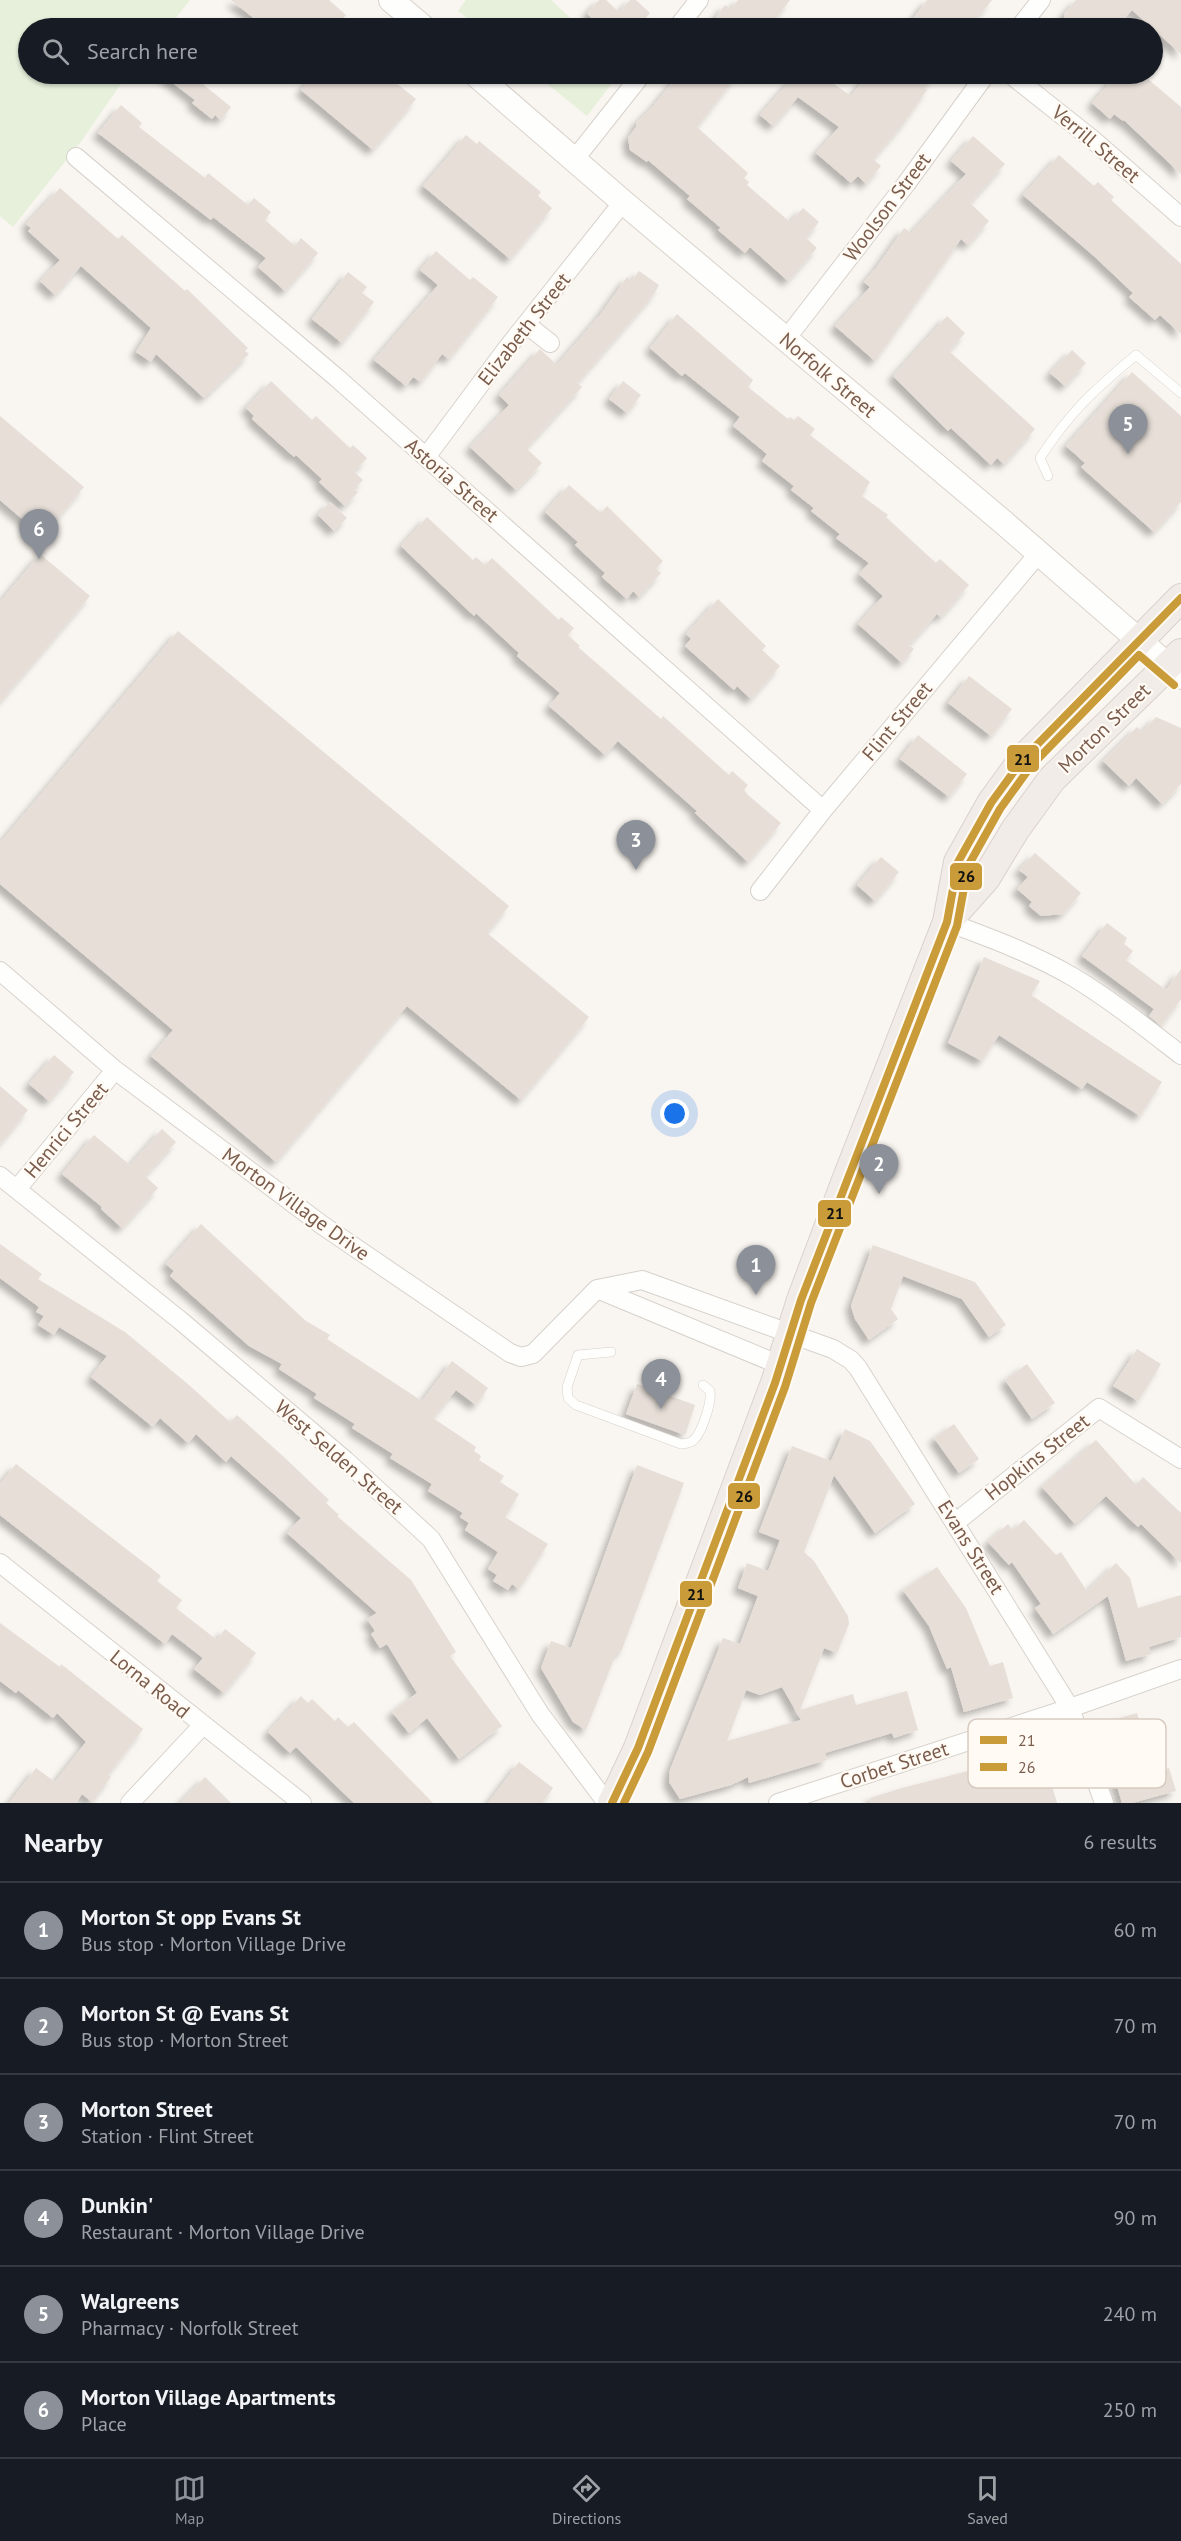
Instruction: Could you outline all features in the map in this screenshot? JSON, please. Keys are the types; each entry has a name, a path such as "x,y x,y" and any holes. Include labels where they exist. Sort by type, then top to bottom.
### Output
{"highway":[{"name":"Morton Street","path":"609,1803 642,1738 780,1365 844,1183 947,922 958,862 1004,784 1044,736 1181,598"},
{"name":"Morton Street","path":"947,922 986,878 1015,831 1052,779 1177,665"}],"main road":[{"path":"392,0 413,18"},
{"name":"Norfolk Street","path":"487,84 1138,641 1177,665"}],"street":[{"path":"685,18 699,0"},
{"path":"1027,18 1041,0"},
{"path":"574,160 634,84"},
{"name":"Woolson Street","path":"786,339 906,184 979,84"},
{"name":"Verrill Street","path":"1023,84 1092,139 1181,217"},
{"name":"Astoria Street","path":"76,157 426,457 823,810"},
{"name":"Elizabeth Street","path":"426,457 526,324 623,202"},
{"path":"526,324 550,343"},
{"name":"Flint Street","path":"760,891 823,810 1038,554"},
{"path":"947,922 1013,947 1072,976 1104,996 1181,1055"},
{"name":"Morton Village Drive","path":"0,971 115,1070 322,1224 510,1353 521,1357 533,1354 597,1289"},
{"name":"Henrici Street","path":"17,1190 115,1070"},
{"name":"West Selden Street","path":"0,1176 190,1329 345,1460 431,1539 540,1714 609,1803"},
{"path":"597,1289 642,1280 790,1334"},
{"path":"597,1289 780,1365"},
{"name":"Evans Street","path":"790,1334 841,1353 858,1368 956,1522 1070,1708 1074,1719"},
{"name":"Hopkins Street","path":"956,1522 1099,1408 1181,1459"},
{"name":"Lorna Road","path":"0,1563 302,1803"},
{"name":"Corbet Street","path":"1036,1719 1181,1669"},
{"path":"130,1803 202,1725"},
{"name":"Corbet Street","path":"778,1803 968,1741"},
{"name":"Evans Street","path":"1099,1788 1104,1803"}],"lane":[{"path":"1048,476 1040,458 1057,432 1086,397 1136,355 1181,393"},
{"path":"611,1352 578,1355 567,1387 568,1398 576,1405 681,1444 690,1443 697,1436 712,1399 710,1391 703,1385"}],"green space":[{"path":"0,0 190,0 176,18 18,18 18,84 121,84 83,139 13,227 0,216"},
{"path":"466,0 551,0 570,18 467,18 458,11"},
{"path":"547,84 611,84 587,116"}],"building":[{"path":"231,0 329,0 346,15 343,18 254,18"},
{"path":"599,0 606,0 619,12 630,0 636,0 650,13 646,18 591,18 587,13"},
{"path":"738,0 790,0 776,18 715,18 725,5 731,9"},
{"path":"927,0 992,0 978,18 914,18"},
{"path":"1076,0 1181,0 1181,54 1163,38 1163,18 1141,18 1132,10 1125,18 1065,18 1064,14"},
{"path":"174,84 203,84 231,107 221,120 215,115 212,119 192,103 195,100"},
{"path":"306,84 397,84 416,99 373,150 301,90"},
{"path":"671,84 730,84 697,127 748,173 744,178 749,182 747,185 790,222 803,208 819,222 806,238 817,248 788,281 750,247 745,253 718,230 721,228 687,199 690,196 648,160 647,162 630,150 628,138 636,127 636,123"},
{"path":"787,84 834,84 851,96 860,84 928,84 925,88 927,90 903,124 873,159 881,166 866,184 858,176 851,183 816,153 839,127 798,97 773,126 760,115"},
{"path":"1108,84 1154,84 1181,107 1181,174 1124,120 1114,114 1110,119 1092,103"},
{"path":"121,105 142,123 139,127 205,178 208,173 248,205 254,198 271,212 265,220 295,246 301,238 318,253 285,291 258,267 266,258 213,217 211,220 98,133"},
{"path":"466,135 477,144 479,141 541,192 538,196 552,208 510,259 423,186"},
{"path":"973,136 1005,164 970,203 989,221 968,245 961,239 875,361 835,326 870,287 864,282 904,228 911,233 966,174 951,161"},
{"path":"1059,155 1094,186 1098,182 1114,197 1111,200 1181,264 1181,334 1160,315 1155,320 1129,297 1133,293 1095,257 1023,195"},
{"path":"60,188 118,239 122,235 185,291 187,289 248,348 245,351 249,354 204,398 156,354 151,362 136,352 151,328 81,266 55,295 40,281 60,260 28,231 31,228 26,224"},
{"path":"436,251 470,280 473,277 498,297 449,359 442,354 421,382 413,377 406,386 374,360 438,285 420,270"},
{"path":"639,271 659,285 654,294 577,383 582,387 526,448 542,463 516,490 470,447 509,405 499,395 540,349 557,365 600,315 627,277 632,281"},
{"path":"348,272 367,287 362,293 374,302 342,343 312,319"},
{"path":"677,314 753,380 748,387 788,419 790,417 794,420 798,416 815,429 810,435 870,482 862,496 888,515 886,517 936,563 940,559 969,585 941,617 937,614 909,645 914,649 902,663 858,624 883,596 859,574 869,563 836,538 840,534 811,511 814,508 791,490 794,486 762,461 767,454 733,426 740,417 685,373 682,376 650,348"},
{"path":"947,316 965,333 949,351 1035,429 1004,464 997,458 991,465 951,428 948,431 893,376"},
{"path":"1072,350 1086,363 1065,386 1050,373"},
{"path":"1132,372 1181,416 1181,502 1154,532 1081,467 1085,463 1066,446"},
{"path":"271,381 312,420 316,416 350,448 353,445 367,458 354,472 363,480 354,489 358,492 345,506 319,482 322,479 252,419 254,416 246,408"},
{"path":"623,381 641,395 627,413 609,399"},
{"path":"0,416 84,487 42,536 0,500"},
{"path":"569,485 601,513 607,506 663,561 656,569 661,573 639,597 633,591 627,599 602,577 605,573 575,545 578,542 545,512"},
{"path":"330,502 347,518 334,531 318,515"},
{"path":"427,517 473,560 476,557 485,565 492,558 559,620 561,617 574,628 568,635 580,646 578,647 661,719 663,716 729,775 732,771 748,785 744,790 748,795 781,823 748,862 695,813 697,811 618,741 605,755 549,706 560,693 517,656 519,653 476,613 474,616 401,546"},
{"path":"40,554 90,596 0,702 0,602"},
{"path":"718,599 766,646 762,650 780,666 751,699 737,686 734,690 685,646 691,639 686,634"},
{"path":"178,631 509,906 487,933 589,1017 521,1100 407,1006 276,1162 151,1056 173,1030 0,884 0,843"},
{"path":"969,676 1012,709 991,736 948,703"},
{"path":"1156,717 1181,728 1181,784 1162,804 1136,778 1129,786 1103,761 1137,727 1142,732"},
{"path":"918,735 967,774 949,797 900,759"},
{"path":"1035,853 1081,893 1063,914 1041,916 1029,906 1032,902 1017,889 1028,877 1019,870"},
{"path":"881,857 899,872 875,901 857,885"},
{"path":"1107,923 1127,938 1124,944 1133,951 1126,960 1166,990 1181,969 1181,999 1161,1026 1149,1016 1154,1009 1082,956"},
{"path":"984,957 1040,981 1031,995 1162,1082 1140,1116 1087,1082 1082,1089 999,1035 982,1061 948,1043"},
{"path":"54,1055 74,1072 49,1101 29,1084"},
{"path":"0,1086 28,1110 0,1144"},
{"path":"162,1129 176,1142 145,1176 158,1188 122,1228 101,1209 102,1207 62,1174 94,1135 130,1165"},
{"path":"201,1224 306,1321 330,1335 327,1339 422,1401 452,1361 488,1388 476,1405 456,1390 433,1418 476,1447 474,1451 481,1456 479,1460 504,1476 500,1482 519,1494 505,1517 548,1544 519,1589 512,1584 508,1590 493,1581 497,1575 488,1569 498,1552 465,1530 469,1523 460,1517 463,1513 428,1491 432,1484 390,1458 393,1454 352,1428 355,1424 314,1398 317,1394 279,1369 282,1364 249,1346 170,1276 174,1271 166,1264"},
{"path":"0,1244 42,1274 38,1279 125,1332 230,1422 237,1415 329,1500 326,1503 339,1515 337,1516 411,1580 456,1652 450,1656 502,1726 459,1759 427,1718 409,1733 392,1712 417,1693 387,1644 380,1648 371,1634 375,1631 367,1619 377,1613 287,1533 301,1518 231,1456 226,1462 196,1434 188,1443 160,1418 153,1427 91,1377 107,1356 59,1327 54,1335 38,1325 44,1316 36,1312 39,1307 0,1278"},
{"path":"873,1245 975,1282 1006,1325 989,1337 962,1299 903,1276 891,1309 898,1319 869,1340 855,1319 851,1306"},
{"path":"1137,1349 1161,1364 1138,1401 1113,1386"},
{"path":"1027,1364 1055,1403 1032,1419 1005,1380"},
{"path":"637,1384 695,1405 685,1435 626,1414"},
{"path":"954,1424 979,1459 959,1473 934,1438"},
{"path":"845,1429 870,1441 915,1504 875,1533 834,1475 804,1552 814,1561 848,1616 849,1624 837,1653 824,1648 800,1710 853,1694 856,1705 907,1691 918,1730 894,1738 892,1733 825,1753 827,1760 749,1783 748,1777 731,1785 680,1799 669,1782 670,1770 723,1638 740,1644 758,1596 738,1588 747,1563 768,1571 780,1540 759,1532 792,1446 831,1461","holes":["782,1687 801,1720 727,1741 746,1690 760,1695"]},
{"path":"1096,1440 1136,1485 1143,1477 1181,1513 1181,1563 1141,1524 1138,1527 1106,1496 1075,1524 1042,1487"},
{"path":"16,1464 161,1576 157,1581 182,1600 176,1608 217,1640 225,1629 256,1653 224,1693 194,1669 203,1658 172,1634 165,1644 0,1515 0,1484"},
{"path":"637,1465 684,1483 621,1652 617,1651 586,1730 573,1722 541,1668 551,1641 571,1648"},
{"path":"1024,1520 1056,1555 1061,1552 1087,1591 1116,1563 1130,1578 1138,1608 1181,1595 1181,1637 1149,1647 1151,1654 1126,1661 1108,1596 1053,1634 1035,1608 1041,1604 1012,1562 1009,1565 988,1542 1008,1524 1013,1530"},
{"path":"937,1567 966,1608 990,1666 1003,1662 1013,1698 964,1712 951,1667 947,1669 929,1626 903,1590"},
{"path":"0,1623 60,1667 61,1664 143,1729 108,1775 111,1777 92,1802 82,1794 76,1803 9,1803 36,1768 55,1782 86,1742 57,1713 53,1718 18,1690 16,1693 0,1681"},
{"path":"301,1696 308,1703 312,1699 335,1721 338,1717 348,1727 354,1722 433,1803 354,1803 296,1747 290,1753 268,1732"},
{"path":"1137,1713 1139,1719 1116,1719"},
{"path":"519,1762 553,1788 542,1803 488,1803"},
{"path":"1169,1768 1176,1791 1132,1803 1122,1803 1118,1788 1166,1788 1166,1769"},
{"path":"968,1771 968,1788 1053,1788 1057,1803 871,1803 870,1798"},
{"path":"205,1777 231,1803 180,1803"}],"transit line":[{"name":"21","path":"612,1803 638,1748 775,1383 801,1300 947,922 958,862 991,803 1023,759 1181,598"},
{"name":"26","path":"624,1803 648,1752 785,1387 811,1303 957,926 968,866 1000,809 1031,766 1139,655 1174,685"}],"place":[{"name":"Walgreens","path":"1128,454"},
{"name":"Morton Village Apartments","path":"39,559"},
{"name":"Morton Street","path":"636,870"},
{"name":"Morton St @ Evans St","path":"879,1194"},
{"name":"Morton St opp Evans St","path":"756,1295"},
{"name":"Dunkin'","path":"661,1409"}]}
